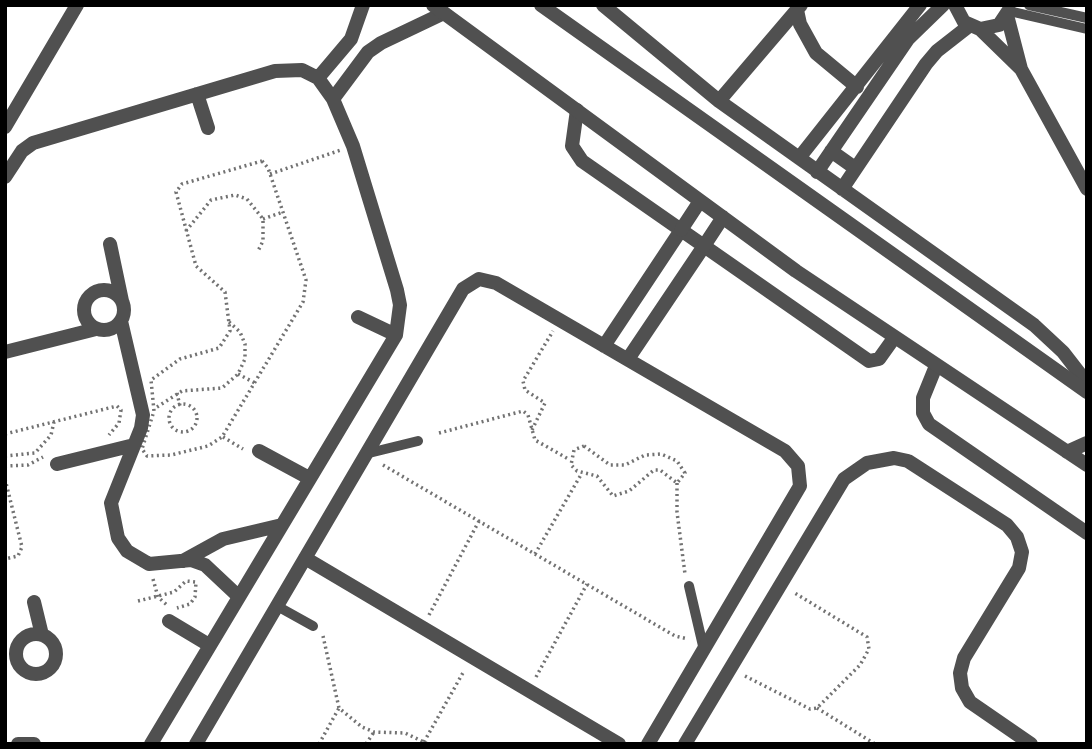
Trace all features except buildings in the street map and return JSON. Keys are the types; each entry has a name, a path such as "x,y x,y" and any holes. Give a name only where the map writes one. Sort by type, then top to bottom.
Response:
{"street":[{"path":"5,127 78,5"},
{"path":"318,78 351,39 363,5"},
{"path":"541,5 1087,392"},
{"path":"603,5 719,101 1034,325 1063,352 1087,383"},
{"path":"799,158 920,5"},
{"path":"817,172 908,39 943,5"},
{"path":"956,5 959,16 1021,69"},
{"path":"719,101 799,8 816,53 857,87"},
{"path":"333,99 368,52 439,9 700,201 894,338 1087,465"},
{"path":"842,189 937,51 975,28 993,28 1009,10"},
{"path":"1009,10 1021,69 1087,190"},
{"path":"5,177 22,151 33,143 284,69 302,70 318,78 333,99 353,146 397,290 400,305 396,335 150,744"},
{"path":"197,94 208,128"},
{"path":"577,110 572,146 582,160 869,361 878,359 894,338"},
{"path":"831,151 855,168"},
{"path":"604,346 700,201"},
{"path":"628,359 723,217"},
{"path":"110,244 122,301 121,321 142,408 141,428 111,503 118,538 127,551 140,561 165,564 183,561 223,539 282,525"},
{"path":"196,744 365,454 471,282 487,279 785,451 798,466 800,486 702,643 648,744"},
{"path":"96,329 86,319 84,305 87,299 98,291 105,290 122,301"},
{"path":"358,317 396,335"},
{"path":"5,352 96,329 110,329 121,321"},
{"path":"936,366 923,398 923,413 929,425 1087,533"},
{"path":"1067,452 1087,443"},
{"path":"57,464 134,445"},
{"path":"259,451 309,478"},
{"path":"685,744 844,480 861,467 880,459 908,461 1007,525 1017,537 1022,552 1019,568 964,658 960,673 962,688 970,702 1031,744"},
{"path":"305,558 619,744"},
{"path":"183,561 205,565 239,596"},
{"path":"34,602 42,635 55,650 49,668 37,674 24,670 11,654 28,636 42,635"},
{"path":"169,621 209,645"},
{"path":"18,744 34,744"}],"lane":[{"path":"1029,5 1087,18"},
{"path":"1009,10 1087,29"},
{"path":"365,454 418,440"},
{"path":"687,580 702,643"},
{"path":"277,606 316,629"}],"path":[{"path":"270,174 353,146"},
{"path":"154,411 150,385 154,376 180,359 219,348 228,337 225,292 196,266 176,194 182,184 262,161 270,174 306,280 306,293 222,436 208,446 171,455 147,456 142,449 154,411 164,400 177,393 222,388 239,374 245,359 245,344 240,332 228,321"},
{"path":"186,230 211,200 222,195 247,199 263,219 263,241 258,251"},
{"path":"263,219 283,212"},
{"path":"531,432 545,403 525,390 523,381 559,320"},
{"path":"239,374 255,383"},
{"path":"177,393 180,405"},
{"path":"191,404 197,426 177,433 170,411 180,405 191,404"},
{"path":"5,434 113,406 119,408"},
{"path":"439,433 523,411 528,415 535,440 570,460"},
{"path":"5,456 34,453 51,435 54,421"},
{"path":"677,483 660,470 654,470 629,491 612,496 597,476 573,469 570,460 574,450 584,446 610,465 625,465 645,455 661,454 682,466 685,473 677,483 677,512 687,580"},
{"path":"365,454 675,636 702,643"},
{"path":"535,554 582,473"},
{"path":"5,479 22,550 18,556 5,559"},
{"path":"423,628 478,521"},
{"path":"138,601 174,592 186,581 196,583 195,597 181,608 172,608 158,597"},
{"path":"529,690 587,584"},
{"path":"780,585 862,632 869,642 860,665 817,708"},
{"path":"316,629 326,644 340,708 362,727 374,732 405,733 426,743 472,657"},
{"path":"730,668 804,707 817,708 876,744"},
{"path":"320,744 340,708"},
{"path":"366,744 374,732"}]}
